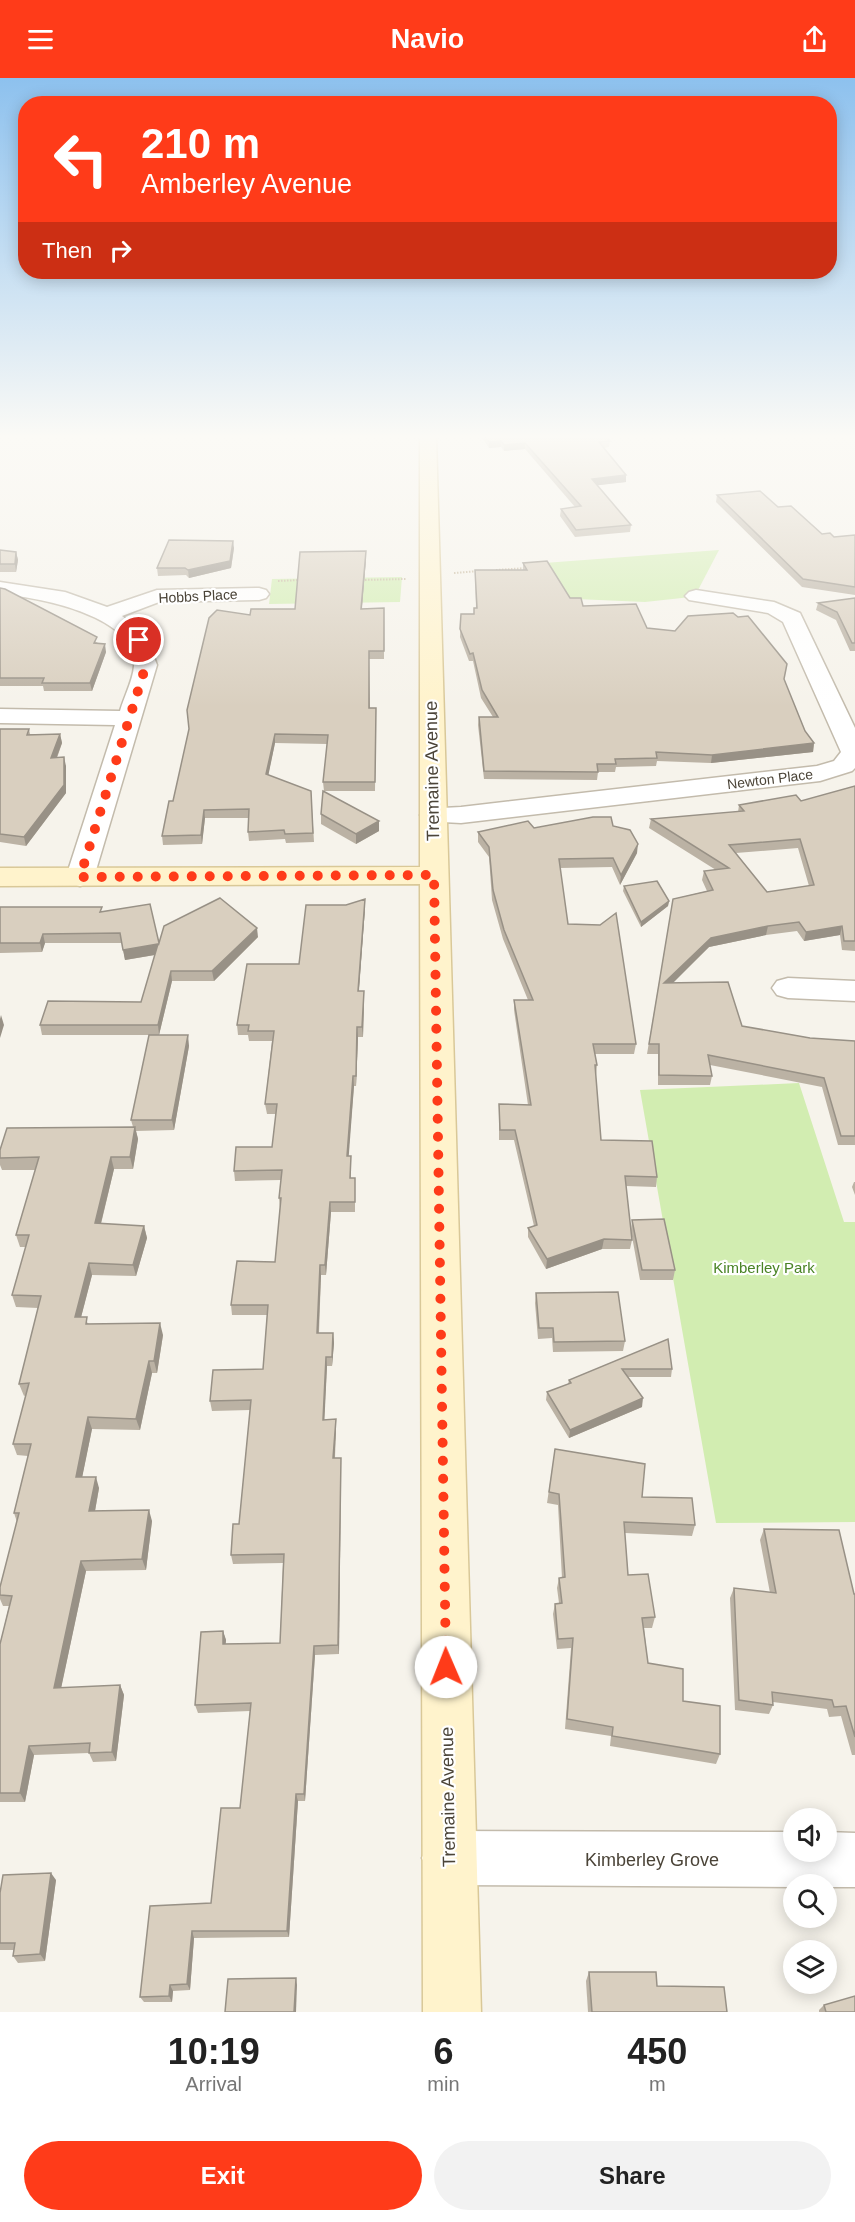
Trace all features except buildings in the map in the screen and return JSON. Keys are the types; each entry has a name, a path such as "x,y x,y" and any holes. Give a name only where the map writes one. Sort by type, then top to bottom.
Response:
{"main road":[{"name":"Tremaine Avenue","path":"421,526 417,576 433,815 452,2012"},
{"path":"0,877 434,875"}],"street":[{"name":"Hobbs Place","path":"104,615 157,596 266,587"},
{"path":"0,588 52,594 73,600 104,615 139,640 144,651 146,665 80,877"},
{"name":"Newton Place","path":"433,815 460,815 820,773 843,766 854,753 792,618 774,608 696,596"},
{"path":"0,716 130,718"},
{"path":"788,988 855,991"},
{"name":"Kimberley Grove","path":"449,1858 855,1860"}],"path":[{"path":"361,580 534,568"},
{"path":"266,587 306,580"}],"green space":[{"path":"719,550 697,592 691,597 645,602 553,598 544,563"},
{"path":"402,577 400,602 269,604 272,579"},
{"name":"Kimberley Park","path":"799,1083 844,1222 855,1222 855,1522 716,1523 640,1090"}],"route":[{"path":"139,640 144,651 146,665 80,877 434,875 446,1667"}]}
